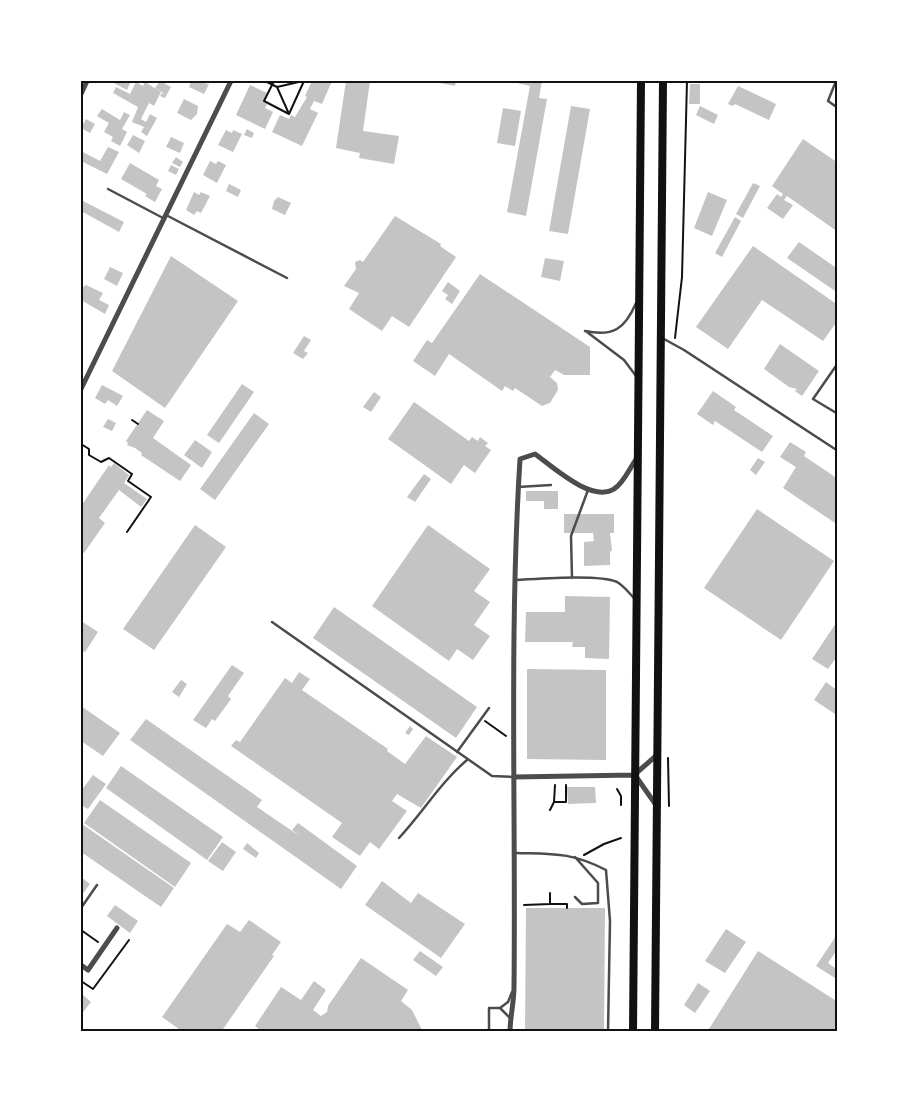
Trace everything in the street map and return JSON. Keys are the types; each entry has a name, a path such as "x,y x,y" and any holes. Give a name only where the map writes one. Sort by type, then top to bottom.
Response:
{"main road":[{"path":"633,1032 641,81"},
{"path":"655,1032 663,81"}],"street":[{"path":"81,94 88,81"},
{"path":"81,389 231,81"},
{"path":"510,1032 514,1010 513,852 516,580 520,460 535,454 588,490 605,494 615,489 638,456"},
{"path":"514,777 634,775 657,755"},
{"path":"634,775 656,806"},
{"path":"81,965 88,970 116,928"}],"lane":[{"path":"836,81 828,101 838,108"},
{"path":"108,189 287,278"},
{"path":"638,380 624,360 585,331 603,334 619,328 630,317 639,296"},
{"path":"660,338 684,350 838,451"},
{"path":"838,363 813,399 838,414"},
{"path":"518,487 551,485"},
{"path":"572,578 571,536 588,490"},
{"path":"516,580 572,578 617,582 637,602"},
{"path":"272,622 467,760 492,776 514,777"},
{"path":"457,752 489,708"},
{"path":"400,838 423,812 447,778 467,760"},
{"path":"513,852 574,856 606,870 610,921 608,1032"},
{"path":"574,856 598,883 598,903 582,904 574,897"},
{"path":"81,908 97,885"},
{"path":"489,1032 489,1008 500,1008 508,1002 514,986"},
{"path":"500,1008 511,1019"}],"path":[{"path":"265,81 277,87 303,81"},
{"path":"274,81 264,101 289,114"},
{"path":"289,114 303,81"},
{"path":"675,338 682,277 687,81"},
{"path":"277,87 289,114"},
{"path":"132,420 138,424"},
{"path":"81,444 89,448 89,455 101,462 109,458 132,474 128,481 151,497 128,532"},
{"path":"481,719 506,736"},
{"path":"668,758 669,806"},
{"path":"550,810 554,802 555,785"},
{"path":"554,802 566,802 566,785"},
{"path":"617,789 621,796 622,806"},
{"path":"579,858 604,844 621,838"},
{"path":"550,893 550,904"},
{"path":"524,905 567,904 567,908"},
{"path":"81,930 104,946"},
{"path":"81,981 93,989 129,940"}],"building":[{"path":"110,81 131,81 127,90"},
{"path":"160,81 171,87 165,98 160,96 162,93 165,94 155,88"},
{"path":"191,81 209,84 204,94 189,87"},
{"path":"307,81 332,81 322,104 314,101 310,109 318,113 302,146 272,132 280,115 289,119 291,115 295,117 307,97 305,96 311,83"},
{"path":"346,81 370,81 363,131 399,136 394,164 359,158 360,153 336,148"},
{"path":"440,81 456,81 455,86 440,83"},
{"path":"509,81 542,81 539,98 547,99 526,216 507,212 530,86"},
{"path":"136,82 143,86 145,82 161,92 154,106 149,103 141,119 146,122 150,114 157,118 147,136 141,132 144,127 132,122 138,107 113,93 116,87 130,94"},
{"path":"690,84 700,84 700,104 689,104"},
{"path":"250,85 267,93 263,102 267,104 265,108 273,112 265,129 236,115"},
{"path":"738,86 776,104 769,120 735,104 733,106 728,104"},
{"path":"184,99 198,106 197,114 191,120 177,113"},
{"path":"571,106 590,109 568,234 549,231"},
{"path":"700,106 718,115 714,124 696,115"},
{"path":"503,108 521,111 515,146 497,143"},
{"path":"102,109 120,120 124,112 130,115 122,129 127,132 120,146 111,141 113,137 104,132 109,123 97,116"},
{"path":"86,119 95,124 90,133 81,128"},
{"path":"247,129 254,133 252,138 244,135"},
{"path":"226,130 232,133 233,130 242,134 233,152 218,145"},
{"path":"133,135 145,141 139,153 127,145"},
{"path":"171,137 184,143 180,153 166,147"},
{"path":"803,139 838,163 838,232 787,196 784,200 793,205 783,219 767,208 777,194 781,197 783,194 772,186"},
{"path":"108,147 119,152 107,174 81,161 83,152 100,161"},
{"path":"176,157 183,162 180,167 172,163"},
{"path":"210,161 216,164 218,161 226,165 217,183 203,175"},
{"path":"130,163 159,180 156,186 162,189 155,202 145,196 147,194 121,179"},
{"path":"171,165 179,169 176,175 168,171"},
{"path":"753,183 760,186 743,218 736,214"},
{"path":"229,184 241,190 238,197 226,191"},
{"path":"194,192 199,195 201,192 210,196 201,213 197,211 194,215 186,210"},
{"path":"708,192 727,200 712,236 694,228"},
{"path":"278,197 291,203 285,215 272,209 274,201"},
{"path":"81,200 124,222 119,232 81,211"},
{"path":"395,216 441,244 440,246 456,257 409,327 392,316 382,331 349,309 359,293 344,286 356,269 355,262 360,260 363,262"},
{"path":"735,217 741,221 722,257 715,253"},
{"path":"799,242 838,269 838,293 787,258"},
{"path":"753,246 838,305 838,320 823,341 762,300 728,349 696,327"},
{"path":"171,256 238,301 165,408 112,371"},
{"path":"545,258 564,261 560,281 541,277"},
{"path":"110,267 123,273 117,286 104,279"},
{"path":"480,274 590,347 590,375 564,375 555,370 550,377 557,383 558,390 550,403 542,406 515,388 513,391 505,386 502,391 449,354 435,376 413,361 427,340 432,343"},
{"path":"448,282 460,291 452,304 445,299 448,295 442,291"},
{"path":"86,285 103,293 99,300 109,305 105,314 81,300 81,289"},
{"path":"304,336 311,340 304,351 308,353 303,359 293,353"},
{"path":"780,344 819,371 802,396 795,391 797,389 789,387 764,369"},
{"path":"242,384 254,392 219,443 207,435"},
{"path":"102,385 123,396 117,406 108,400 105,404 95,398"},
{"path":"713,391 736,407 734,410 773,436 762,452 715,421 713,425 697,414"},
{"path":"374,392 381,397 371,412 363,407"},
{"path":"414,402 469,441 472,437 478,441 480,437 488,443 485,446 491,450 475,473 464,465 451,484 388,439"},
{"path":"147,410 164,421 153,438 191,465 180,481 141,455 142,453 135,448 127,445 126,441"},
{"path":"254,413 269,424 215,500 200,489"},
{"path":"108,419 116,423 112,431 103,427"},
{"path":"195,440 212,452 202,468 184,455"},
{"path":"790,442 806,452 804,456 838,479 838,525 783,488 796,467 780,457"},
{"path":"758,458 765,462 756,475 750,470"},
{"path":"114,463 129,475 124,483 147,499 141,507 119,490 99,518 105,523 84,553 81,551 81,506 109,465 111,467"},
{"path":"424,474 431,479 415,502 407,497"},
{"path":"526,491 558,491 558,509 544,509 544,501 526,501"},
{"path":"757,509 834,561 781,640 704,588"},
{"path":"564,514 614,514 614,533 610,533 612,550 610,552 610,565 584,566 584,542 594,541 593,533 564,533"},
{"path":"195,525 226,547 154,650 123,629"},
{"path":"428,525 490,569 474,591 490,602 474,625 490,636 473,660 457,649 449,661 372,606"},
{"path":"565,596 610,597 609,659 585,658 585,647 572,647 573,642 525,642 526,612 565,612"},
{"path":"334,607 477,707 456,738 313,638"},
{"path":"838,620 838,655 828,669 812,659"},
{"path":"81,621 98,632 85,652 81,650"},
{"path":"232,665 244,673 228,696 231,699 215,721 212,719 206,728 193,720"},
{"path":"527,669 606,670 606,760 527,759"},
{"path":"299,672 310,679 302,690 388,749 387,751 405,764 426,736 457,757 421,808 397,794 392,801 407,811 379,849 370,842 360,856 332,837 342,823 231,746 236,740 240,742 285,678 292,683"},
{"path":"181,680 187,684 179,697 172,692"},
{"path":"826,682 838,691 838,716 814,700"},
{"path":"81,706 120,733 103,756 81,741"},
{"path":"146,719 262,800 257,807 301,837 292,830 298,823 357,866 341,889 130,740"},
{"path":"410,726 413,729 409,735 405,733"},
{"path":"121,766 223,837 207,860 106,788"},
{"path":"93,775 106,784 88,809 81,805 81,791"},
{"path":"567,787 595,787 596,803 568,804"},
{"path":"100,800 191,863 175,887 84,823"},
{"path":"82,824 174,888 161,907 81,852"},
{"path":"222,842 236,852 223,871 208,861"},
{"path":"247,843 259,853 256,858 243,849"},
{"path":"81,877 90,884 81,896"},
{"path":"382,881 411,903 418,893 465,924 441,958 365,905"},
{"path":"115,905 138,921 130,933 107,916"},
{"path":"526,908 605,908 604,1032 525,1032"},
{"path":"249,920 281,942 272,955 274,956 221,1032 183,1032 162,1017 227,924 240,932"},
{"path":"726,929 746,942 725,973 705,961"},
{"path":"838,933 838,948 828,963 838,970 838,980 816,966"},
{"path":"420,951 443,967 436,976 413,960"},
{"path":"758,951 838,1002 838,1032 707,1032"},
{"path":"361,958 408,990 401,1001 412,1010 423,1032 263,1032 255,1026 281,987 301,1000 314,981 326,990 313,1010 321,1016 327,1012 328,1006"},
{"path":"698,983 710,991 695,1013 684,1005"},
{"path":"81,995 91,1002 81,1015"}]}
